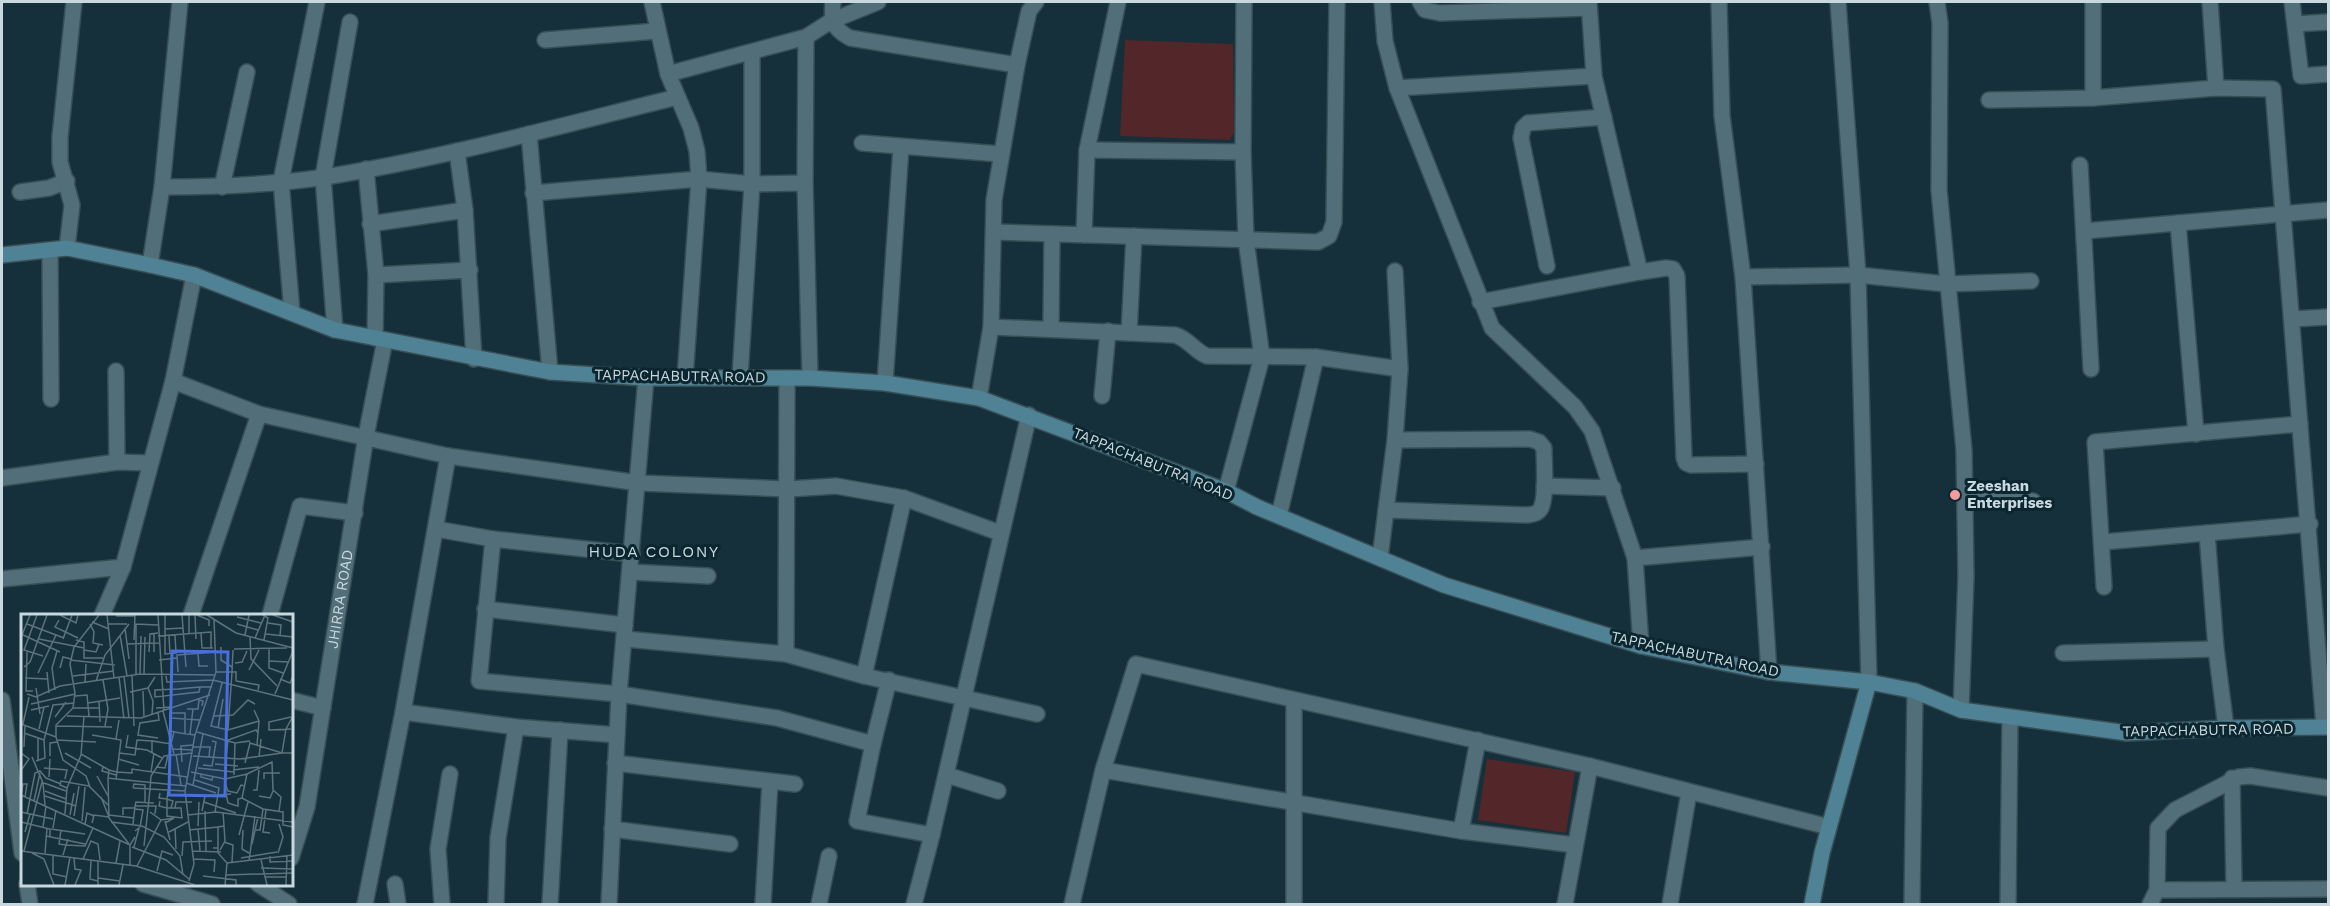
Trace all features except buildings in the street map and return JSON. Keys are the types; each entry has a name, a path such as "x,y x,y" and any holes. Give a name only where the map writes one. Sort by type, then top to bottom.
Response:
{"main road":[{"name":"TAPPACHABUTRA ROAD","path":"2,255 68,249 150,265 194,275 335,330 474,359 550,372 646,378 740,376 810,378 885,383 979,398 1226,490 1279,516 1444,585 1641,646 1769,672 1869,681 1915,691 1961,710 2127,733 2226,728 2326,727"},
{"path":"1812,904 1829,827 1869,681"}],"street":[{"path":"68,249 72,205 60,162 60,137 74,2"},
{"path":"150,265 162,187 180,2"},
{"path":"292,313 282,181 317,2"},
{"path":"652,2 668,74 693,136 699,179 685,378"},
{"path":"833,2 831,21 836,30 850,38 1017,65"},
{"path":"668,74 806,37 831,21 878,2"},
{"path":"979,398 991,327 994,200 1000,154 1029,10 1036,2"},
{"path":"1084,235 1087,150 1118,2"},
{"path":"1226,490 1262,357 1246,240 1243,152 1244,2"},
{"path":"994,232 1318,242 1329,236 1334,222 1337,2"},
{"path":"1382,2 1385,41 1397,88 1492,328 1575,407 1592,431 1635,558 1641,646"},
{"path":"1420,2 1425,10 1440,13 1588,5 1594,76 1640,272"},
{"path":"1719,2 1722,116 1743,277 1769,672"},
{"path":"1838,2 1858,275 1869,681"},
{"path":"1937,2 1940,23 1939,190 1964,450 1966,576 1961,710"},
{"path":"2093,2 2093,98"},
{"path":"2210,2 2216,88"},
{"path":"2292,2 2301,76 2328,74"},
{"path":"335,330 323,177 350,22"},
{"path":"2295,24 2328,22"},
{"path":"545,40 657,31"},
{"path":"806,37 805,183 810,378"},
{"path":"740,376 752,184 752,52"},
{"path":"222,187 247,72"},
{"path":"1397,88 1594,76"},
{"path":"1989,100 2093,98 2216,88 2273,89 2281,214 2293,319 2326,727"},
{"path":"162,187 222,187 323,177 457,151 677,97"},
{"path":"1546,266 1521,138 1523,128 1528,123 1604,117"},
{"path":"529,134 550,372"},
{"path":"862,142 1000,154"},
{"path":"885,383 901,147"},
{"path":"1087,150 1243,152"},
{"path":"457,151 470,270 474,359"},
{"path":"2080,165 2091,369"},
{"name":"JHIRRA ROAD","path":"292,855 307,807 355,513 380,339 366,169"},
{"path":"533,193 699,179 752,184 805,183"},
{"path":"20,192 49,188 67,181"},
{"path":"370,224 465,210"},
{"path":"2085,231 2328,210"},
{"path":"2178,223 2196,434"},
{"path":"1051,327 1052,234"},
{"path":"1130,333 1134,236"},
{"path":"50,251 51,399"},
{"path":"1480,302 1640,272 1673,269 1677,276 1686,463 1756,464"},
{"path":"376,275 470,270"},
{"path":"1380,558 1395,440 1400,369 1395,271"},
{"path":"102,614 123,567 173,381 194,275"},
{"path":"1743,277 1858,275 1947,284 2031,281"},
{"path":"2293,319 2328,317"},
{"path":"991,327 1051,327 1175,335 1184,338 1197,352 1207,356 1316,357 1400,369"},
{"path":"1102,396 1107,331"},
{"path":"1279,516 1316,357"},
{"path":"116,371 117,462"},
{"path":"609,904 619,694 639,483 646,378"},
{"path":"786,654 789,489 788,378"},
{"path":"173,381 259,414 448,456 639,483 789,489 836,486 904,498 1000,533"},
{"path":"191,614 259,414"},
{"path":"914,904 933,835 1000,533 1029,415"},
{"path":"2104,587 2103,542 2094,442 2300,424"},
{"path":"1386,510 1528,515 1537,513 1541,508 1544,486 1544,448 1539,442 1530,439 1395,440"},
{"path":"365,904 403,712 448,456"},
{"path":"2,478 117,462 150,463"},
{"path":"1544,486 1612,488"},
{"path":"864,676 904,498"},
{"path":"1965,500 2033,501"},
{"path":"270,614 300,506 355,513"},
{"path":"2103,542 2310,524"},
{"path":"436,529 493,539 632,554"},
{"path":"2207,532 2216,649 2226,728"},
{"path":"493,539 479,681 619,694 777,718 873,744"},
{"path":"1635,558 1762,547"},
{"path":"2,579 123,567"},
{"path":"630,572 708,576"},
{"path":"485,609 625,632 786,654 864,676 1037,714"},
{"path":"2063,653 2216,649"},
{"path":"1072,904 1103,770 1136,664 1590,766 1829,827"},
{"path":"889,680 857,821 933,835"},
{"path":"1912,904 1915,831 1915,691"},
{"path":"2,700 4,735 21,846"},
{"path":"292,700 323,708"},
{"path":"1294,701 1294,904"},
{"path":"403,712 516,727 617,735"},
{"path":"2008,904 2010,718"},
{"path":"496,904 498,838 516,727"},
{"path":"550,904 560,730"},
{"path":"4,735 21,743"},
{"path":"1461,831 1478,740"},
{"path":"615,763 795,784"},
{"path":"1564,904 1590,766"},
{"path":"1103,770 1461,831 1575,845"},
{"path":"442,904 438,849 450,774"},
{"path":"946,775 998,791"},
{"path":"2150,904 2157,890 2156,840 2158,828 2163,820 2175,810 2232,778 2250,776 2328,788"},
{"path":"2232,778 2234,888"},
{"path":"763,904 770,782"},
{"path":"1670,904 1689,792"},
{"path":"292,804 307,807"},
{"path":"612,830 730,844"},
{"path":"819,904 829,856"},
{"path":"395,884 398,904"},
{"path":"27,885 30,904"},
{"path":"146,885 212,904"},
{"path":"260,885 288,898"},
{"path":"2157,890 2328,889"}],"shaded area":[{"path":"1125,40 1233,44 1234,132 1230,140 1120,136"},
{"path":"1487,759 1575,772 1566,833 1478,820"}],"place":[{"name":"Zeeshan Enterprises","path":"1955,495"}],"district":[{"name":"HUDA COLONY","path":"654,551"}]}
